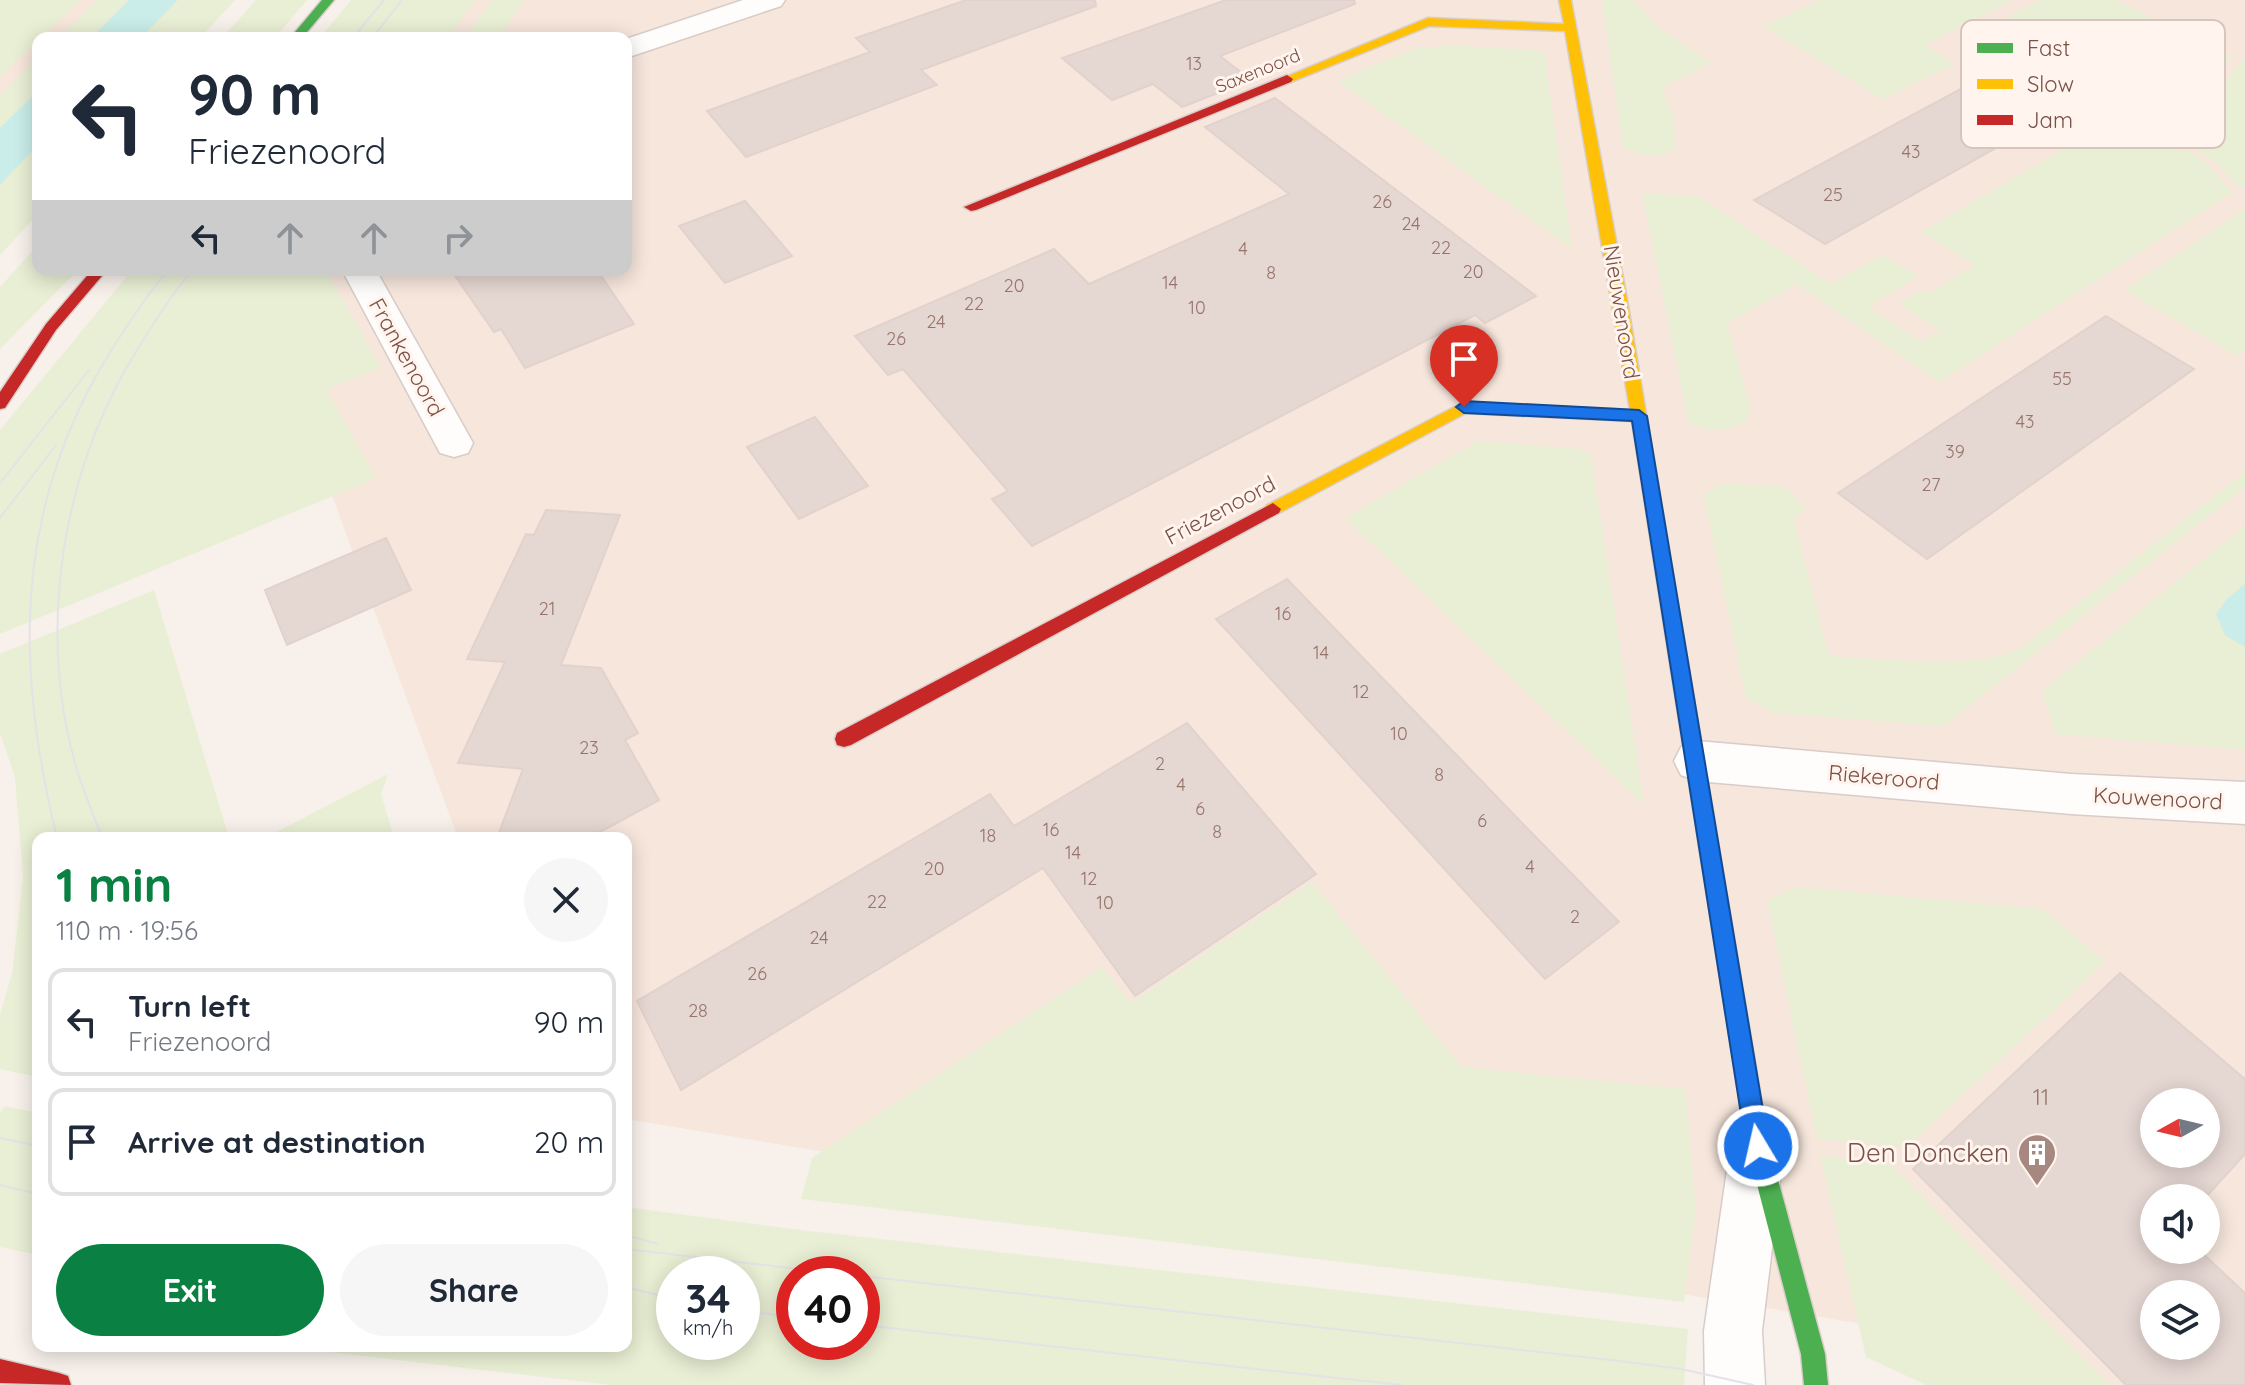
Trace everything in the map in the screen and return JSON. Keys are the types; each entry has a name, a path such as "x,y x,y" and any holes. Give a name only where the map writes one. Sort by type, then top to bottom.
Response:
{"street":[{"path":"301,32 328,0"},
{"path":"632,47 771,0"},
{"name":"Nieuwenoord","path":"1565,0 1599,175 1758,1146 1813,1354 1816,1385"},
{"name":"Saxenoord","path":"971,207 1428,22 1569,28"},
{"path":"0,404 51,327 95,276"},
{"name":"Frankenoord","path":"362,276 454,443"},
{"path":"0,371 51,327"},
{"name":"Friezenoord","path":"844,739 1464,407 1639,416"},
{"name":"Riekeroord","path":"1697,761 2071,794"},
{"name":"Kouwenoord","path":"2071,794 2245,803"},
{"name":"Nieuwenoord","path":"1735,1385 1733,1331 1758,1146"},
{"path":"0,1371 59,1385"}],"shaded area":[{"path":"0,0 135,0 104,32 32,32 32,106 0,139"},
{"path":"429,0 2245,0 2245,1385 1945,1385 1893,1329 632,1120 632,832 456,832 251,276 632,276 632,32 364,32"}],"green space":[{"path":"0,0 81,0 47,32 32,32 32,47 0,77"},
{"path":"98,0 129,0 97,32 65,32"},
{"path":"178,0 235,0 206,32 147,32"},
{"path":"256,0 307,0 280,32 227,32"},
{"path":"351,0 475,0 452,32 325,32"},
{"path":"492,0 524,0 502,32 469,32"},
{"path":"1602,0 1633,0 1658,27 1711,63 1662,88 1674,117 1675,147 1662,154 1643,155 1623,147"},
{"path":"1821,0 2012,0 1973,20 1961,20 1961,26 1925,45 1954,64 1882,99 1763,26"},
{"path":"2040,0 2115,0 2157,20 2002,20"},
{"path":"1450,45 1544,51 1572,249 1338,81 1413,49"},
{"path":"2225,53 2232,56 2225,65"},
{"path":"2242,60 2245,62 2245,185 2239,189 2217,163 2192,148 2225,148 2225,82"},
{"path":"32,64 32,97 0,128 0,95"},
{"path":"2066,148 2183,148 2206,163 2233,192 1939,382 1797,284 1727,323 1751,410 1747,418 1741,424 1724,429 1689,424 1642,193 1698,196 1831,284 1883,255 1918,276 1868,307 1922,342 1941,330 1902,306 1901,302 1919,291 1929,293 1975,265 1921,232"},
{"path":"32,151 32,220 0,255 0,185"},
{"path":"2245,209 2245,349 2237,356 2124,290"},
{"path":"32,252 32,276 72,276 0,349 0,287"},
{"path":"127,276 329,276 381,367 326,389 376,478 0,634 0,430"},
{"path":"1478,441 1582,449 1591,456 1644,805 1345,518"},
{"path":"2245,472 2245,487 1944,726 1774,713 1746,698 1704,496 1719,483 1785,487 1805,508 1794,520 1829,656 1930,662 1984,659 2024,646"},
{"path":"2245,526 2245,584 2226,600 2216,614 2226,634 2245,647 2245,750 2055,734 2042,691"},
{"path":"154,590 227,832 32,832 32,1076 0,1069 0,1015 12,973 23,878 15,777 0,733 0,654"},
{"path":"388,774 381,794 392,832 277,832"},
{"path":"1312,882 1461,1067 1685,1089 1696,1209 1684,1302 801,1199 812,1158 1102,967 1131,1003"},
{"path":"1797,887 2043,909 2105,962 1907,1147 1817,1139 1767,900"},
{"path":"5,1106 32,1112 32,1254 0,1247 0,1113"},
{"path":"1820,1155 1890,1164 2110,1385 1926,1385 1866,1357"},
{"path":"632,1208 800,1230 1688,1329 1684,1385 611,1385 330,1352 632,1352"}],"water":[{"path":"129,0 178,0 147,32 97,32"},
{"path":"32,97 32,151 0,185 0,128"},
{"path":"2245,584 2245,647 2225,635 2216,614 2226,600"}],"building":[{"path":"966,0 1095,0 1096,6 921,70 937,85 746,157 707,111 870,52 856,38"},
{"path":"1226,0 1354,0 1355,4 1220,56 1251,80 1182,107 1153,84 1112,100 1062,58"},
{"path":"1961,89 1961,148 1996,148 1825,244 1754,200"},
{"path":"1275,98 1536,296 1485,323 1475,315 1032,546 992,499 1008,491 903,369 888,375 855,336 1054,249 1089,284 1289,194 1205,127"},
{"path":"745,201 792,256 725,283 679,226"},
{"path":"455,276 601,276 634,324 525,368 501,329 494,332"},
{"path":"2106,316 2194,369 1927,559 1838,493"},
{"path":"815,417 868,486 799,519 747,447"},
{"path":"546,510 620,515 561,665 601,668 638,733 625,740 659,800 600,832 499,832 523,769 458,763 505,662 467,659 526,534 534,535"},
{"path":"386,538 411,590 287,645 265,590"},
{"path":"1287,579 1619,922 1545,979 1216,619"},
{"path":"1187,723 1316,874 1135,996 1043,868 681,1090 637,1001 990,794 1014,826"},
{"name":"Den Doncken","path":"2120,973 2245,1079 2245,1154 2218,1184 2140,1184 2140,1264 2214,1264 2245,1293 2245,1385 2126,1385 1913,1169"}],"tram line":[{"path":"358,32 384,0"},
{"path":"377,32 402,0"},
{"path":"148,295 163,276"},
{"path":"172,296 187,276"},
{"path":"148,295 151,291"},
{"path":"56,832 36,731 31,678 33,573 42,520 56,468 84,399 110,352 148,295"},
{"path":"100,832 77,770 66,727 60,682 59,592 64,547 85,460 108,402 172,296"},
{"path":"169,300 172,296"},
{"path":"0,483 89,370"},
{"path":"0,518 56,445"},
{"path":"0,1138 32,1145"},
{"path":"0,1185 32,1193"},
{"path":"632,1237 658,1244"},
{"path":"632,1250 776,1266"},
{"path":"880,1278 1619,1361 1681,1369 1753,1385"},
{"path":"632,1288 656,1294"},
{"path":"760,1313 776,1315"},
{"path":"880,1327 1401,1385"}],"traffic: fast":[{"path":"301,32 328,0"},
{"path":"1680,670 1758,1146 1813,1354 1816,1385"}],"traffic: slow":[{"path":"1565,0 1619,294 1680,670"},
{"path":"1287,79 1428,22 1569,28"},
{"path":"1273,509 1464,407 1639,416"}],"traffic: jam":[{"path":"971,207 1287,79"},
{"path":"0,404 51,327 95,276"},
{"path":"844,739 1273,509"},
{"path":"0,1371 59,1385"}],"place":[{"name":"Den Doncken","path":"2037,1187"}],"route":[{"path":"1464,407 1639,416 1758,1146"}]}
